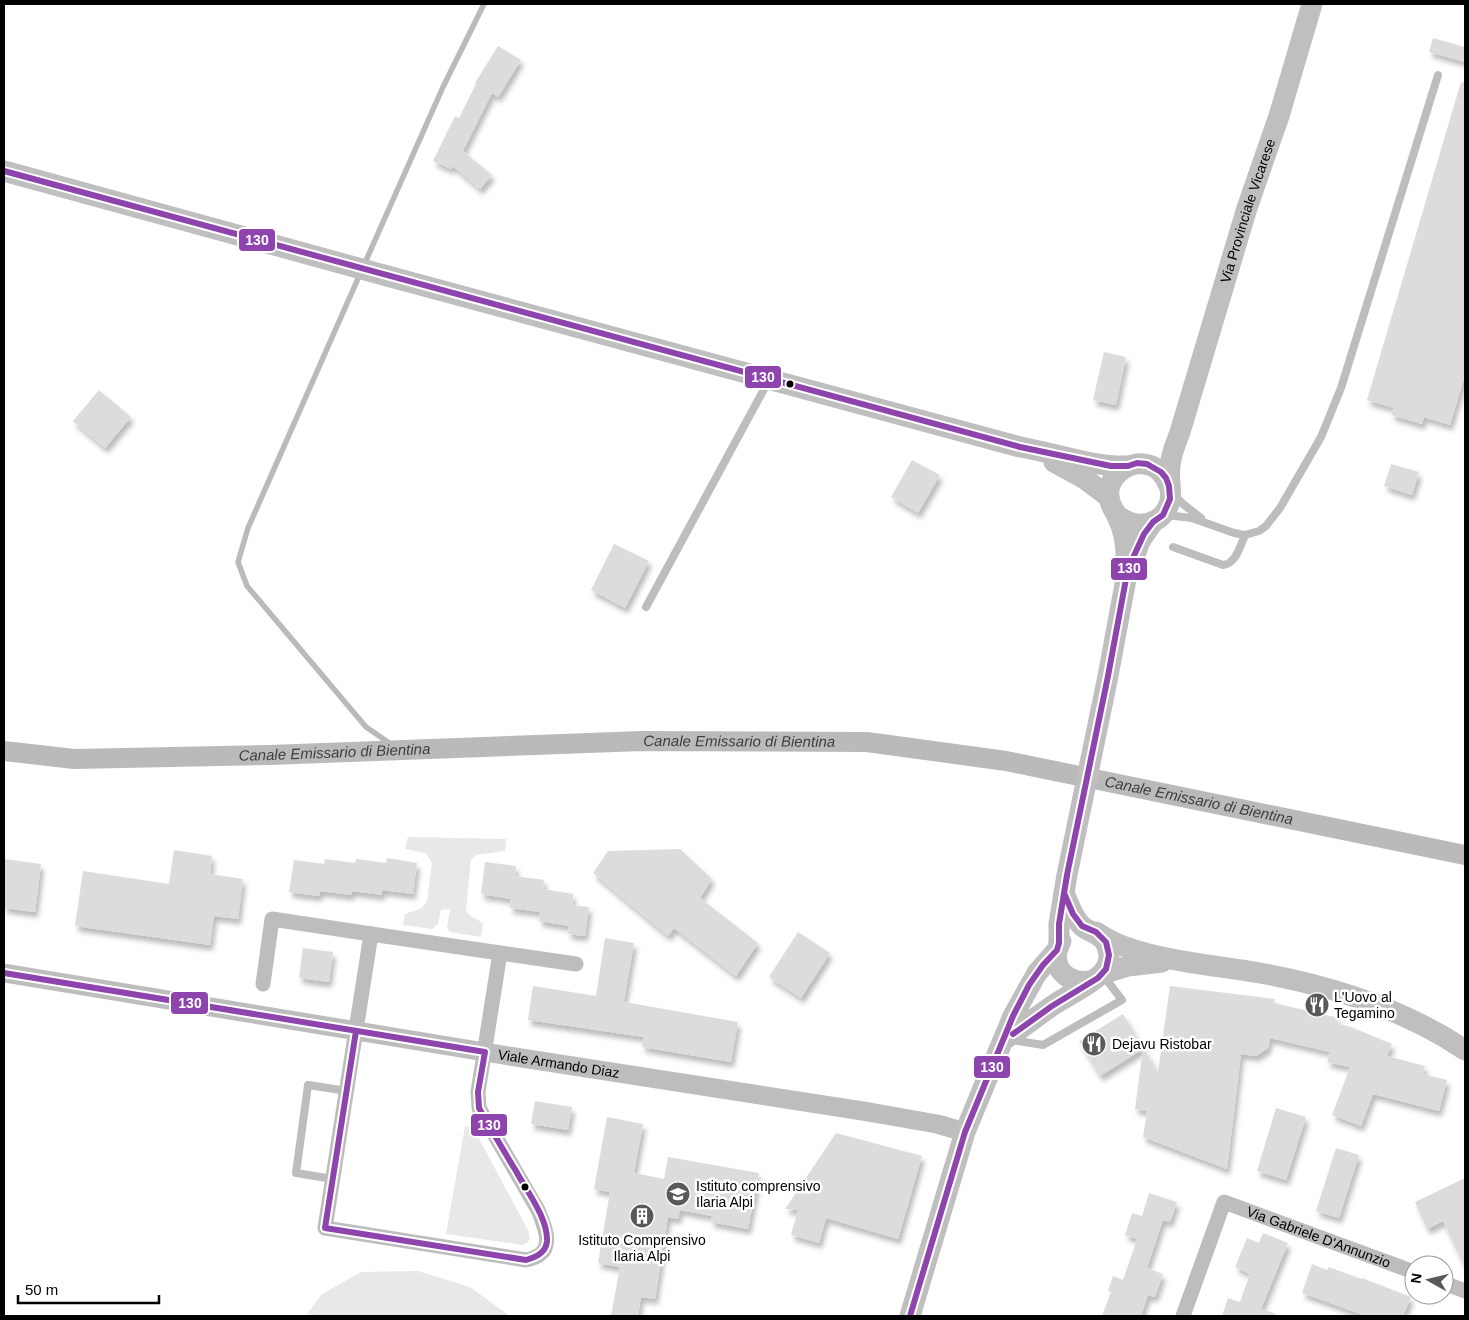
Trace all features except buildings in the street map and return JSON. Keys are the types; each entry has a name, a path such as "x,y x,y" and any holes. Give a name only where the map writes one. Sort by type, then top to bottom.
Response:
{"main road":[{"name":"Via Provinciale Vicarese","path":"1058,947 1059,924 1065,884 1108,676 1126,578 1140,540 1168,508 1171,460 1247,208 1279,116 1312,4"},
{"path":"4,170 1020,447 1099,464 1155,467 1161,472 1170,488"},
{"name":"Via Provinciale Vicarese","path":"1126,578 1123,530 1113,506 1110,488 1113,478 1120,471 1155,455 1167,444 1184,418"},
{"path":"1020,447 1064,466 1098,488 1123,521 1140,525 1157,520"},
{"path":"1065,884 1073,914 1082,926 1123,946 1178,961 1260,973 1339,992 1406,1017 1435,1031 1465,1050"},
{"path":"910,1316 965,1132 1013,1016 1029,985 1043,964 1058,947 1064,936 1071,932 1092,931 1106,942 1109,955 1106,969 1022,1029 1004,1039"},
{"path":"1058,947 1056,959 1058,966 1069,978 1076,982 1085,982 1114,969 1144,963 1178,961"}],"street":[{"path":"263,984 272,919 576,964"},
{"path":"371,934 325,1228 526,1260 539,1256 544,1251 547,1236 545,1227 538,1210 480,1108 478,1092 500,953"},
{"name":"Viale Armando Diaz","path":"4,973 485,1052 863,1111 937,1124 965,1132"},
{"name":"Via Gabriele D'Annunzio","path":"1183,1316 1224,1202 1404,1268"}],"lane":[{"path":"1157,520 1170,515 1186,517 1244,535 1259,531 1272,520 1321,437 1341,388 1438,75"},
{"path":"646,607 770,378"},
{"path":"1170,488 1196,514 1212,524"},
{"path":"1173,547 1222,565 1228,565 1233,560 1244,535"},
{"path":"1004,1039 1043,1045 1122,1000 1097,977"},
{"path":"333,1178 296,1173 308,1085 347,1091"}],"shaded area":[{"path":"408,837 506,839 505,851 476,855 471,860 466,910 469,915 483,923 481,937 450,932 447,927 450,909 441,910 438,924 432,929 403,925 405,914 422,908 427,901 432,863 426,853 405,849"},
{"path":"465,1126 470,1127 477,1135 528,1230 530,1238 523,1245 446,1234"},
{"path":"418,1271 470,1287 510,1316 306,1316 322,1294 361,1272"}],"waterway":[{"path":"364,265 443,87 484,4"},
{"path":"360,274 248,528 238,562 247,586 366,727 401,751"},
{"name":"Canale Emissario di Bientina","path":"4,751 74,759 270,755 642,741 867,742 1006,761 1465,855"}],"transit line":[{"name":"130","path":"4,171 1020,447 1111,466 1128,466 1137,463 1147,464 1161,472 1166,478 1170,499 1163,515 1153,522 1144,534 1131,562 1126,579 1067,875 1057,950 1043,965 1029,985 1013,1016 965,1132 910,1316"},
{"name":"130","path":"1013,1034 1052,1006 1098,978 1106,969 1109,955 1106,942 1096,932 1082,926 1073,914 1064,893 1068,870"},
{"name":"130","path":"4,973 485,1052 478,1092 479,1108 530,1195 544,1223 547,1241 545,1249 540,1254 526,1260 325,1228 356,1031"}],"place":[{"name":"L'Uovo al Tegamino","path":"1317,1005"},
{"name":"Dejavu Ristobar","path":"1094,1044"},
{"name":"Istituto comprensivo Ilaria Alpi","path":"678,1194"},
{"name":"Istituto Comprensivo Ilaria Alpi","path":"642,1216"}]}
